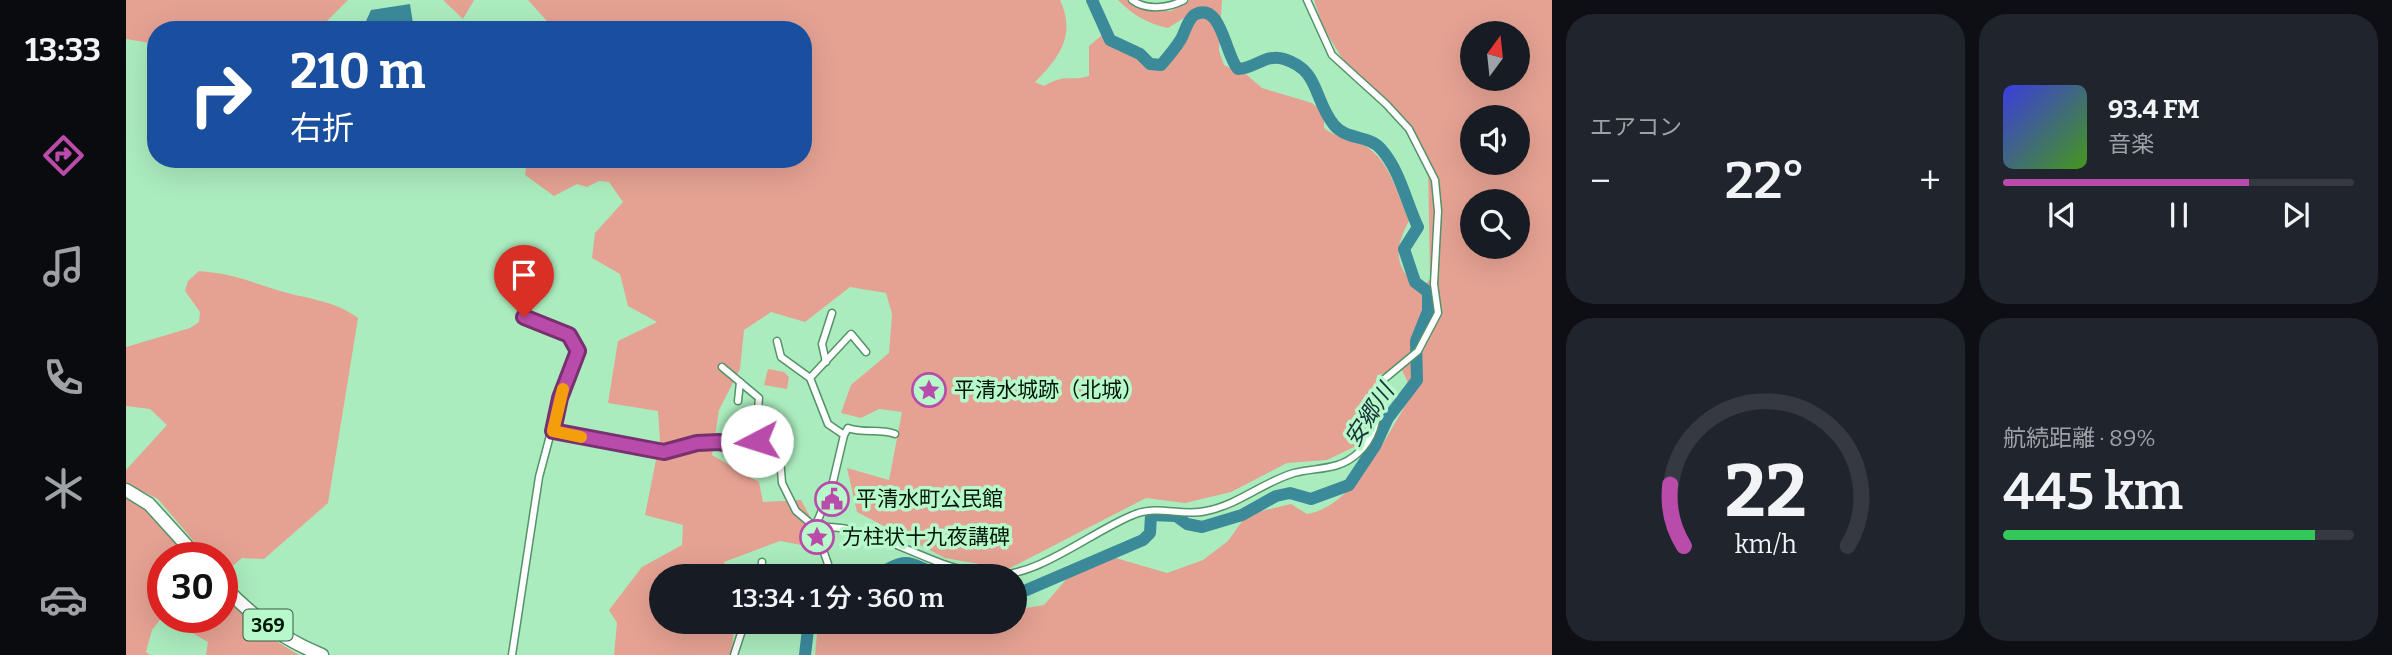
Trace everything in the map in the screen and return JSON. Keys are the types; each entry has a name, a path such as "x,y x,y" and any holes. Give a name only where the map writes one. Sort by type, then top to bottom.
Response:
{"highway":[{"path":"126,490 149,504 183,542"},
{"name":"369","path":"238,599 263,622 302,647 322,655"}],"street":[{"path":"1132,0 1154,7 1173,5 1184,0"},
{"path":"815,527 832,526 870,536 934,563 971,572 1012,575 1144,511 1163,508 1191,513 1205,512 1294,473 1327,469 1342,464 1357,454 1377,426 1383,380 1416,353 1438,313 1434,284 1438,211 1435,180 1409,129 1387,104 1332,55 1307,0"},
{"path":"826,362 822,344 832,313"},
{"path":"512,655 539,477 560,398 578,351 569,335 524,317"},
{"path":"810,378 851,334 866,352"},
{"path":"777,341 781,357 810,378 828,424 844,435"},
{"path":"722,367 759,398 755,425 757,435"},
{"path":"738,401 740,382"},
{"path":"745,419 746,433 779,444 786,493 796,511 815,527 828,564"},
{"path":"815,527 831,486 848,428 867,433 885,430 895,434"},
{"path":"553,431 664,452 697,443 719,442 739,447 747,442 765,440"},
{"path":"766,457 780,457"},
{"path":"734,655 741,634"}],"shaded area":[{"path":"126,0 348,0 327,21 147,21 147,42 126,39"},
{"path":"443,0 474,0 463,19"},
{"path":"528,0 1060,0 1065,13 1066,35 1052,64 1035,82 1044,86 1058,80 1089,76 1089,46 1102,35 1130,55 1164,60 1193,21 1184,18 1168,28 1141,18 1118,0 1127,0 1151,11 1171,11 1190,0 1222,0 1219,51 1224,65 1247,75 1262,88 1312,103 1324,113 1324,128 1365,146 1381,160 1409,221 1399,249 1401,265 1419,288 1430,280 1428,163 1403,119 1346,65 1323,27 1314,0 1552,0 1552,655 815,655 817,634 1027,634 1027,608 1044,605 1070,575 1109,556 1167,573 1203,560 1228,541 1243,520 1257,512 1291,504 1307,514 1324,508 1340,497 1369,465 1413,393 1402,370 1377,375 1372,423 1354,447 1327,460 1287,463 1231,492 1185,503 1146,498 1018,564 979,564 945,558 857,512 847,468 889,480 902,412 879,409 861,418 841,413 851,385 889,353 892,314 886,293 850,287 805,322 771,312 744,330 740,369 719,410 712,455 759,482 763,502 801,500 828,550 780,541 724,564 649,564 649,634 733,634 732,655 614,655 617,623 609,610 642,567 682,545 683,525 645,515 660,440 658,411 608,403 618,341 657,322 628,306 620,274 592,258 595,233 623,202 609,182 599,181 587,187 577,184 554,196 525,175 526,168 812,168 812,21 547,21"},
{"path":"199,271 231,276 329,304 358,318 328,503 264,559 242,558 238,561 238,542 194,542 158,499 126,483 126,470 167,425 150,409 126,406 126,347 190,328 199,322 200,312 185,291 188,281"},
{"path":"768,369 784,372 789,377 787,389 764,385"},
{"path":"126,497 144,505 180,542 147,542 147,633 151,633 146,652 151,655 126,655"},
{"path":"238,604 271,638 299,655 206,655 208,642 192,633 238,633"}],"water":[{"path":"410,4 413,21 366,21 371,10"}],"waterway":[{"name":"安郷川","path":"1027,590 1143,540 1150,533 1151,515 1176,516 1187,524 1202,527 1242,515 1276,496 1290,493 1311,499 1349,485 1375,446 1388,418 1417,380 1416,341 1428,311 1428,292 1415,282 1404,249 1418,227 1388,157 1370,141 1345,133 1334,125 1304,70 1278,58 1238,69 1217,22 1211,15 1203,12 1192,17 1179,43 1161,65 1150,64 1140,54 1110,40 1092,0"},
{"name":"安郷川","path":"900,564 912,564"},
{"name":"安郷川","path":"805,655 807,634"}],"slow traffic":[{"path":"563,389 553,431 581,437"}],"place":[{"name":"平清水城跡（北城）","path":"929,390"},
{"name":"平清水町公民館","path":"832,499"},
{"name":"方柱状十九夜講碑","path":"817,537"}],"route":[{"path":"524,317 569,335 578,351 560,398 553,431 664,452 697,443 719,442 739,447 747,442 757,441"}]}
